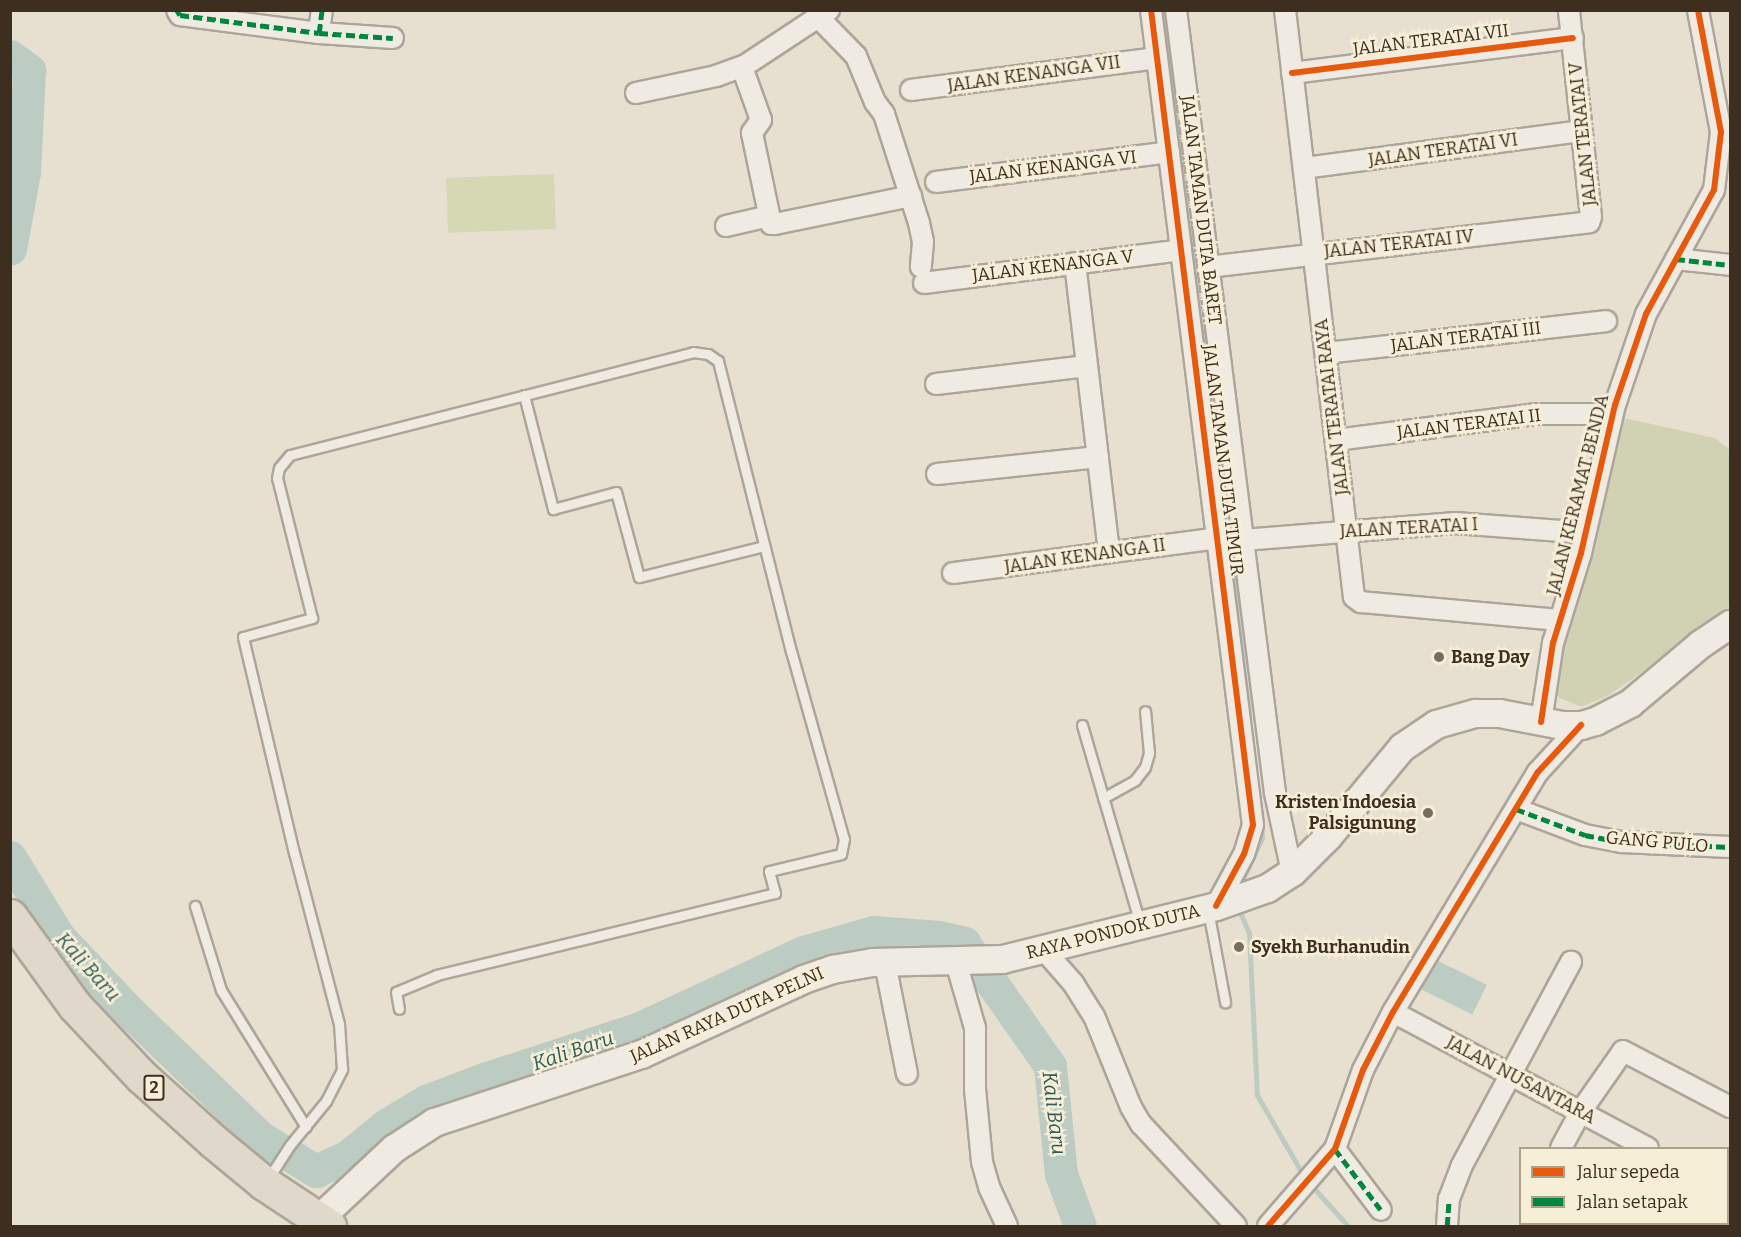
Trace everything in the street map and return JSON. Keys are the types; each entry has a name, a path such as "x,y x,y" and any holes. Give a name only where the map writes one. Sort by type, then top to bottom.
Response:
{"highway":[{"name":"2","path":"10,916 42,964 107,1042 188,1119 268,1178 312,1224"},
{"name":"2","path":"10,957 69,1030 107,1072 206,1164 312,1224"}],"main road":[{"name":"RAYA PONDOK DUTA","path":"960,962 1002,959 1044,951 1216,906 1257,892 1292,872 1328,836 1402,747 1436,724 1475,713 1499,713 1541,722 1581,725 1630,703 1700,644 1731,624"},
{"name":"JALAN RAYA DUTA PELNI","path":"312,1224 394,1148 434,1122 641,1054 803,979 854,964 960,962"}],"street":[{"path":"177,10 180,15 319,33 393,38"},
{"path":"319,33 322,10"},
{"name":"JALAN TAMAN DUTA TIMUR","path":"1151,10 1253,825 1244,854 1216,906"},
{"name":"JALAN TAMAN DUTA BARET","path":"1176,10 1275,793 1292,872"},
{"name":"JALAN TERATAI RAYA","path":"1285,10 1353,597 1361,602 1560,620"},
{"name":"JALAN TERATAI V","path":"1569,10 1591,217 1589,222"},
{"name":"JALAN KERAMAT BENDA","path":"1541,722 1553,643 1581,553 1615,405 1646,314 1714,190 1724,167 1718,107 1698,10"},
{"path":"636,93 716,76 742,67 824,14 860,63 875,102 884,114 911,196 771,224"},
{"name":"JALAN TERATAI VII","path":"1292,73 1573,38"},
{"name":"JALAN KENANGA VII","path":"911,90 1157,58"},
{"path":"742,67 760,120 753,133 771,224"},
{"name":"JALAN TERATAI VI","path":"1304,168 1582,131"},
{"name":"JALAN KENANGA VI","path":"936,182 1169,152"},
{"name":"JALAN KENANGA V","path":"911,196 922,238 923,275 1075,263 1181,250"},
{"path":"726,226 764,217 771,224"},
{"name":"JALAN TERATAI IV","path":"1208,267 1589,222"},
{"path":"1676,259 1731,265"},
{"path":"1075,263 1109,552"},
{"name":"JALAN TERATAI III","path":"1326,353 1606,321"},
{"path":"936,384 1087,366"},
{"name":"JALAN TERATAI II","path":"1336,440 1535,414 1603,414"},
{"path":"937,474 1098,457"},
{"name":"JALAN TERATAI I","path":"1243,540 1455,523 1575,532"},
{"name":"JALAN KENANGA II","path":"953,573 1218,538"},
{"path":"1274,1219 1320,1169 1335,1149 1363,1070 1393,1012 1538,772 1581,725"},
{"name":"GANG PULO","path":"1516,809 1586,835 1622,842 1731,847"},
{"path":"1044,951 1073,983 1094,1016 1131,1107 1141,1124 1236,1227"},
{"path":"960,962 975,1028 975,1089 982,1162 1007,1227"},
{"path":"1448,1227 1449,1199 1461,1167 1571,962"},
{"path":"885,963 907,1074"},
{"name":"JALAN NUSANTARA","path":"1393,1012 1644,1147"},
{"path":"1562,1147 1581,1111 1623,1051 1731,1107"},
{"path":"1335,1149 1381,1210"}],"lane":[{"path":"268,1178 326,1101 342,1069 339,1024 294,853 243,637 312,618 277,478 279,468 290,455 693,352 708,354 718,361 764,546 844,839 842,854 769,871 775,893 437,975 396,992 399,1009"},
{"path":"524,394 553,509 616,492 639,577 764,546"},
{"path":"1103,798 1135,780 1145,767 1149,753 1145,711"},
{"path":"1082,725 1141,925"},
{"path":"195,906 221,990 306,1127"},
{"path":"1216,906 1225,1002"}],"green space":[{"path":"554,174 556,229 448,233 446,178"},
{"path":"1624,418 1715,438 1730,450 1730,606 1698,626 1642,672 1609,695 1581,707 1558,697 1556,679 1561,642 1596,545 1603,482"}],"shaded area":[{"path":"1432,958 1487,985 1472,1014 1418,988"}],"waterway":[{"path":"1164,10 1249,712"},
{"name":"Kali Baru","path":"10,56 29,70 24,172 10,249"},
{"path":"1238,889 1262,838 1261,825"},
{"name":"Kali Baru","path":"10,857 59,937 129,1011 260,1137 316,1171 348,1156 386,1125 426,1101 484,1079 640,1028 803,952 873,932 939,937 964,943 1050,1066 1061,1174 1080,1226"},
{"path":"1237,905 1249,933 1257,1095 1305,1178"},
{"path":"1311,1185 1348,1226"}],"marked path":[{"path":"177,10 180,15 319,33 393,38"},
{"path":"319,33 322,10"},
{"path":"1676,259 1730,265"},
{"path":"1516,809 1585,835 1622,842 1730,847"},
{"path":"1335,1149 1381,1210"},
{"path":"1447,1226 1449,1199"}],"cycle path":[{"path":"1151,10 1253,825 1244,854 1216,906"},
{"path":"1541,722 1553,643 1581,553 1615,405 1646,314 1714,190 1721,132 1698,10"},
{"path":"1292,73 1573,38"},
{"path":"1268,1226 1335,1149 1363,1070 1393,1012 1538,772 1581,725"}],"place":[{"name":"Bang Day","path":"1439,657"},
{"name":"Kristen Indoesia Palsigunung","path":"1428,813"},
{"name":"Syekh Burhanudin","path":"1239,947"}]}
